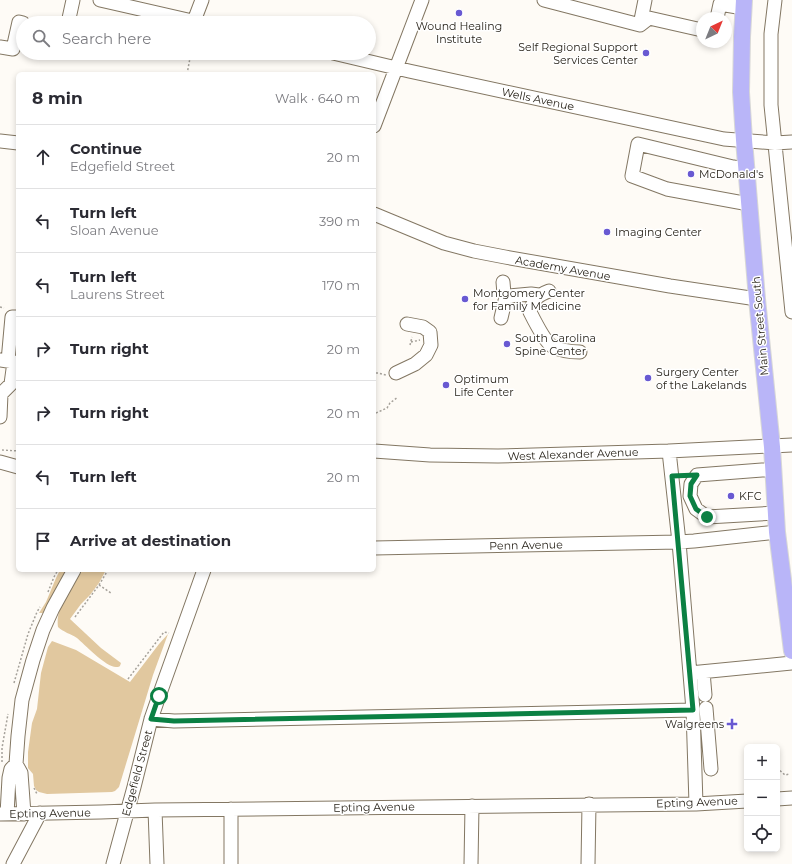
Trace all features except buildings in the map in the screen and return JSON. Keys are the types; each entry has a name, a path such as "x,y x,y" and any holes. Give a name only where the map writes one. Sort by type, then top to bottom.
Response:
{"main road":[{"name":"Main Street South","path":"744,4 742,92 746,169 772,447 776,513 791,625 792,651"}],"street":[{"path":"70,16 73,0"},
{"path":"100,0 171,16"},
{"path":"199,16 202,0"},
{"path":"376,121 422,0"},
{"path":"544,0 640,25"},
{"path":"640,25 645,0"},
{"path":"775,0 771,34 771,105 792,312"},
{"path":"718,12 720,4 744,4"},
{"path":"640,25 649,18 696,29"},
{"path":"0,47 13,49 16,36"},
{"name":"Wells Avenue","path":"362,60 724,139 775,143 792,142"},
{"path":"642,122 632,176 667,189 749,204"},
{"path":"0,141 16,143"},
{"path":"638,144 746,169"},
{"name":"Academy Avenue","path":"376,215 444,243 474,251 670,286 757,298"},
{"path":"503,282 504,294 508,298"},
{"path":"501,318 505,301 509,296 544,293 533,302 530,312 535,322 551,345 566,351 580,352"},
{"path":"0,417 1,394 11,384 10,362 12,317 16,317"},
{"path":"396,373 415,364 426,355 431,345 430,332 423,327 407,324"},
{"name":"West Alexander Avenue","path":"376,451 430,455 498,456 669,451 792,445"},
{"path":"669,451 696,672 711,769"},
{"path":"0,462 16,466"},
{"path":"672,476 774,470"},
{"path":"697,475 691,484 690,496 696,509 707,517 776,513"},
{"name":"Penn Avenue","path":"376,548 679,542 778,532"},
{"path":"24,814 21,773 16,764 22,700 43,630 73,572"},
{"name":"Edgefield Street","path":"113,864 151,719 203,572"},
{"path":"696,672 792,663"},
{"path":"696,672 701,704 696,804"},
{"path":"151,719 174,721 701,704"},
{"path":"3,814 11,769 16,764"},
{"path":"780,799 792,798"},
{"name":"Epting Avenue","path":"3,814 155,810 696,804 744,801"},
{"path":"588,864 589,804"},
{"path":"471,864 472,806"},
{"path":"231,809 232,864"},
{"path":"155,810 157,864"},
{"path":"13,864 40,814"}],"path":[{"path":"187,72 190,60"},
{"path":"376,413 387,408 390,403 398,397"},
{"path":"0,450 16,451"},
{"path":"75,617 99,586 107,572"},
{"path":"99,586 111,593"},
{"path":"128,679 164,632 169,632"},
{"path":"780,771 785,775 790,774"}],"shaded area":[{"path":"59,572 67,572 44,613 39,613 46,602"},
{"path":"82,572 105,572 99,583 70,619 101,648 121,663 119,667 113,667 108,664 96,656 77,638 58,627 59,612 69,589"},
{"path":"168,634 153,675 119,787 112,792 47,794 36,790 34,786 33,774 28,768 28,752 32,723 37,709 41,673 48,647 52,641 76,650 130,682"}],"place":[{"name":"Wound Healing Institute","path":"459,13"},
{"name":"Self Regional Support Services Center","path":"646,53"},
{"name":"McDonald's","path":"691,174"},
{"name":"Imaging Center","path":"607,232"},
{"name":"Montgomery Center for Family Medicine","path":"465,299"},
{"name":"South Carolina Spine Center","path":"507,344"},
{"name":"Surgery Center of the Lakelands","path":"648,378"},
{"name":"Optimum Life Center","path":"446,385"},
{"name":"KFC","path":"731,496"},
{"name":"Walgreens","path":"732,724"}],"route":[{"path":"159,696 151,719 174,721 693,710 672,476 697,475 691,484 690,496 696,509 707,517"}]}
